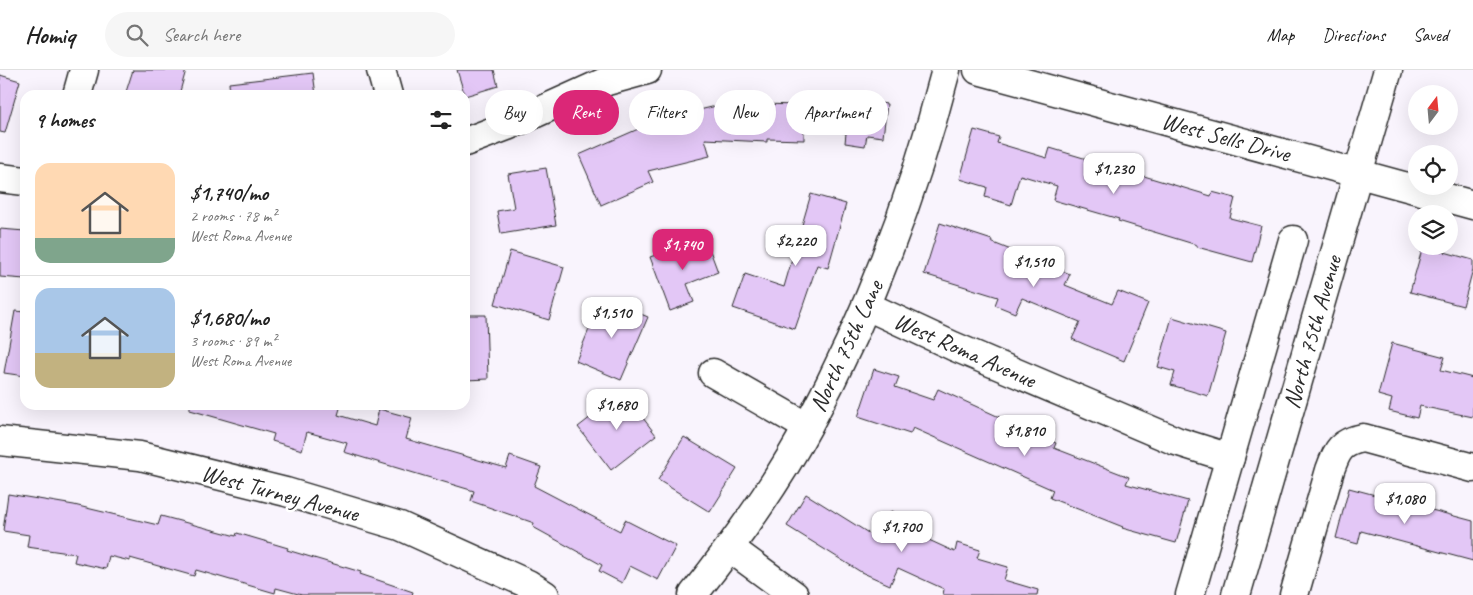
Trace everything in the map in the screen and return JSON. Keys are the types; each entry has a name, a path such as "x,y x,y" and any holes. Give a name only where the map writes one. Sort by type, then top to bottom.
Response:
{"street":[{"path":"78,90 84,70"},
{"path":"381,70 387,90"},
{"path":"470,140 507,126 607,81 647,70"},
{"name":"North 75th Lane","path":"693,595 730,548 807,427 867,306 917,174 946,70"},
{"name":"West Sells Drive","path":"978,70 1473,205"},
{"name":"North 75th Avenue","path":"1236,595 1388,70"},
{"path":"0,178 20,180"},
{"name":"North 75th Avenue","path":"1190,595 1293,240"},
{"name":"West Roma Avenue","path":"867,306 953,346 1167,438 1230,458"},
{"path":"713,373 807,427"},
{"path":"1294,595 1330,470 1336,453 1348,441 1363,438 1473,468"},
{"name":"West Turney Avenue","path":"0,441 140,456 286,492 400,526 528,584 545,595"},
{"path":"730,548 794,595"}],"building":[{"path":"133,70 186,70 180,90 127,90"},
{"path":"457,70 494,70 498,86 470,94 470,90 463,90"},
{"path":"313,73 315,90 230,90 229,83"},
{"path":"0,75 20,81 5,133 0,132"},
{"path":"776,104 786,105 786,135 804,135 804,140 767,139 767,142 705,139 710,156 648,171 653,182 601,205 579,155 629,133 629,135 704,135 704,109 714,107 714,135 776,135"},
{"path":"974,130 999,137 997,143 1047,158 1050,148 1211,196 1212,192 1235,198 1230,218 1261,226 1252,262 1197,247 1197,245 1118,221 1119,219 1053,200 1057,186 1020,175 1011,205 985,197 987,187 960,179"},
{"path":"846,135 867,135 865,146 845,143"},
{"path":"867,135 883,135 883,137"},
{"path":"546,168 556,225 501,234 497,211 514,208 508,174"},
{"path":"811,194 846,204 828,268 817,265 795,329 733,308 745,274 784,287"},
{"path":"940,223 992,240 991,242 1070,274 1065,285 1112,304 1118,291 1148,303 1124,361 1072,339 1080,322 1022,298 1015,313 995,305 998,297 924,274"},
{"path":"0,229 20,231 20,279 0,277"},
{"path":"705,237 718,272 687,284 694,302 670,311 650,257"},
{"path":"510,251 564,267 549,320 495,304"},
{"path":"1420,255 1455,255 1473,260 1473,269 1463,306 1410,292"},
{"path":"602,298 648,317 621,380 576,361"},
{"path":"15,311 20,312 20,375 4,373"},
{"path":"470,315 486,315 488,379 470,380"},
{"path":"1172,317 1226,333 1208,396 1171,385 1175,372 1158,367"},
{"path":"1392,343 1445,357 1441,370 1473,378 1473,417 1420,406 1417,418 1389,411 1392,399 1378,395"},
{"path":"874,369 899,377 895,387 933,400 938,389 1056,443 1054,448 1129,477 1126,484 1188,501 1176,543 1122,528 1050,498 1053,490 913,428 910,434 858,417"},
{"path":"623,392 656,435 611,470 578,427"},
{"path":"190,410 340,410 338,415 375,426 379,410 412,418 406,439 506,468 510,456 541,467 534,486 620,531 625,520 676,546 658,580 630,566 622,583 599,571 602,565 533,527 534,523 471,501 474,491 344,452 347,443 307,432 302,450 272,441 274,434"},
{"path":"684,437 737,469 710,512 658,480"},
{"path":"1349,488 1473,521 1473,561 1361,531 1358,544 1336,538"},
{"path":"8,494 74,505 158,525 161,516 236,536 237,533 361,572 360,574 413,592 412,595 302,595 276,588 275,593 196,570 194,576 130,558 130,561 109,556 106,569 74,562 76,554 27,547 29,535 3,531"},
{"path":"806,494 878,539 891,511 910,520 905,529 955,552 957,543 980,550 977,558 1008,567 1004,580 1038,590 1037,595 943,595 944,589 898,568 890,585 861,572 787,526"}]}
